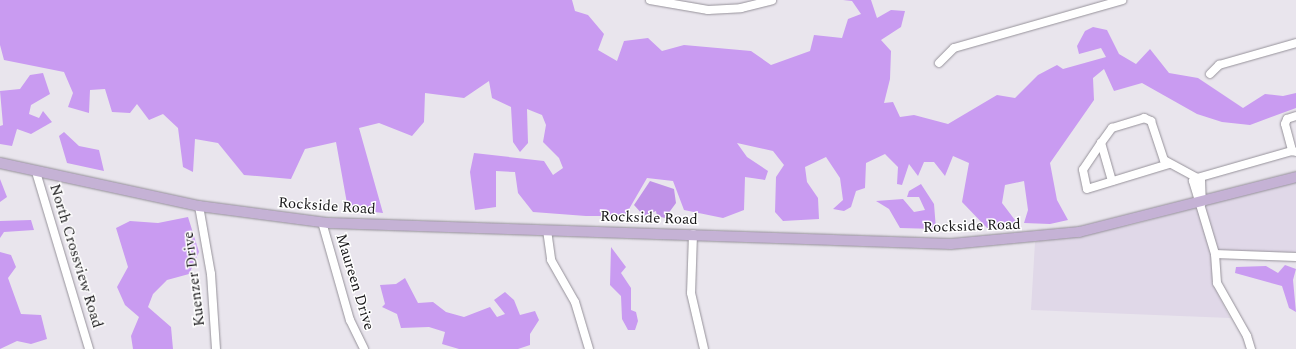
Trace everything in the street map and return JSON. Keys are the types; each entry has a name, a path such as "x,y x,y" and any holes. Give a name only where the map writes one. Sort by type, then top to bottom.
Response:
{"main road":[{"name":"Rockside Road","path":"0,163 199,206 322,222 693,234 871,242 1006,241 1079,232 1202,203 1296,177"}],"street":[{"path":"650,0 708,10 741,8 772,0"},
{"path":"939,63 954,48 1122,0"},
{"path":"1210,74 1219,65 1296,42"},
{"path":"1251,349 1247,336 1217,283 1216,254 1202,203 1193,181 1197,178 1294,151 1285,124 1287,119 1296,116"},
{"path":"1169,164 1086,189 1083,170 1112,128 1144,118 1151,121 1164,160 1197,178"},
{"path":"1101,143 1112,181"},
{"name":"North Crossview Road","path":"36,172 89,349"},
{"name":"Kuenzer Drive","path":"199,206 211,274 216,349"},
{"name":"Maureen Drive","path":"322,222 350,320 364,349"},
{"path":"547,230 551,260 575,302 589,349"},
{"path":"693,234 691,293 704,349"},
{"path":"1216,254 1296,257"}],"shaded area":[{"path":"0,0 572,0 575,11 588,15 604,34 598,50 617,61 624,41 648,38 662,51 684,45 751,51 771,65 810,51 814,35 842,38 848,19 861,14 852,1 843,0 871,0 877,18 891,10 905,11 901,27 881,40 891,51 890,79 884,103 893,102 900,117 914,115 948,124 997,95 1015,98 1038,75 1057,65 1063,69 1106,57 1101,48 1079,54 1077,46 1085,31 1093,27 1107,30 1119,54 1136,64 1150,49 1169,73 1198,78 1243,108 1265,94 1283,96 1296,93 1296,108 1250,125 1222,122 1197,114 1142,83 1114,91 1104,69 1093,78 1094,100 1050,163 1057,200 1068,220 1050,224 1024,223 1028,210 1024,181 1005,185 1002,203 1018,224 988,229 962,202 969,163 953,156 945,176 934,162 924,162 918,176 909,164 902,185 897,184 898,167 885,154 866,163 865,188 856,191 851,207 844,211 833,209 843,200 840,178 826,157 805,167 807,182 818,198 819,219 783,221 775,212 776,177 784,165 773,151 737,143 747,157 768,171 765,180 745,177 744,210 723,218 684,210 673,181 647,178 625,216 586,216 533,212 518,193 515,172 496,171 496,207 475,210 470,172 474,153 544,161 553,175 563,168 559,158 543,142 546,125 542,115 527,109 528,143 520,152 513,142 511,107 492,98 489,81 464,98 425,93 424,122 412,136 379,123 359,128 383,213 348,209 336,142 305,149 291,179 244,175 218,143 195,139 193,172 183,167 178,128 163,114 149,120 137,104 130,113 112,112 105,89 90,90 89,113 68,107 73,93 64,72 4,60 0,45"},
{"path":"43,73 50,94 31,105 29,114 39,118 43,111 52,122 31,134 17,129 12,146 0,144 0,126 3,125 0,91 20,89 30,75"},
{"path":"64,132 79,146 99,150 104,171 67,163 59,136"},
{"path":"0,179 7,197 0,202"},
{"path":"1296,180 1296,252 1212,251 1213,284 1230,318 1031,310 1035,242 1132,225"},
{"path":"650,181 674,189 676,203 665,218 657,216 656,211 644,216 634,205"},
{"path":"921,184 934,204 936,229 900,228 889,209 876,201 903,199 914,212 925,210 919,197 907,197 909,191"},
{"path":"188,217 199,252 189,274 167,280 153,294 148,307 171,327 173,349 133,349 131,336 139,317 125,305 117,287 128,267 116,228 130,221 158,223"},
{"path":"31,220 34,230 4,232 0,238 0,221"},
{"path":"611,247 626,267 621,273 631,288 631,310 636,312 638,321 635,330 628,330 622,319 621,296 610,285"},
{"path":"0,252 11,255 16,267 8,278 21,314 41,315 47,339 31,344 17,341 0,349"},
{"path":"1285,265 1296,269 1293,280 1296,312 1289,308 1282,286 1235,273 1236,267 1266,266 1278,273"},
{"path":"405,278 418,303 433,302 446,312 464,317 490,307 497,317 505,314 494,300 505,292 514,300 520,315 535,311 539,320 530,334 530,345 518,349 459,349 442,344 445,332 429,327 401,328 397,314 382,307 385,304 380,285 396,284"}]}
